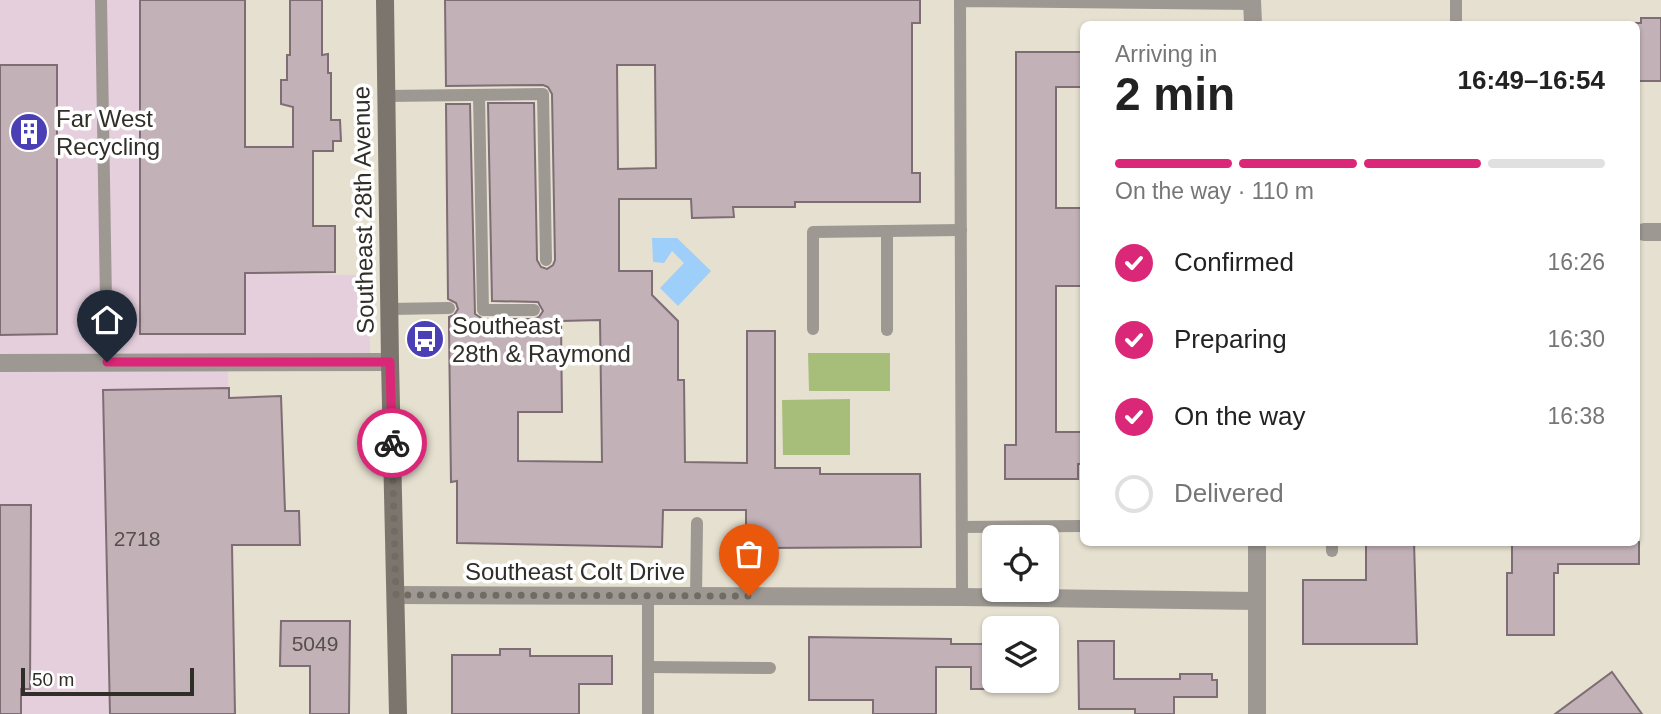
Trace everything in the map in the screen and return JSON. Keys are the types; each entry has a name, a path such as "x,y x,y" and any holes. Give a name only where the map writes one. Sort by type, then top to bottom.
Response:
{"street":[{"name":"Southeast 28th Avenue","path":"385,0 398,714"},
{"path":"1252,2 1253,21"},
{"path":"0,363 390,362"},
{"path":"1257,546 1257,714"},
{"name":"Southeast Colt Drive","path":"396,595 1257,601"}],"lane":[{"path":"102,0 107,362"},
{"path":"1456,0 1456,21"},
{"path":"962,597 960,1 1252,2"},
{"path":"386,96 543,94 546,260"},
{"path":"479,95 483,310 534,310"},
{"path":"813,329 813,232 961,230"},
{"path":"887,232 887,330"},
{"path":"390,309 449,308"},
{"path":"696,596 697,523"},
{"path":"962,527 1080,526"},
{"path":"648,596 648,714"},
{"path":"648,667 770,668"}],"shaded area":[{"path":"0,0 246,0 246,274 370,275 370,364 228,365 235,686 210,687 210,714 0,714"}],"green space":[{"path":"808,353 890,353 890,391 809,391"},
{"path":"850,399 850,455 783,455 782,400"}],"water":[{"path":"652,238 677,238 711,271 678,306 660,288 684,263 672,251 664,263 653,262"}],"building":[{"path":"140,0 245,0 245,147 293,147 293,107 281,104 281,80 287,80 287,55 290,55 290,0 322,0 322,55 328,54 328,73 331,73 331,120 340,120 341,141 333,141 333,151 313,151 313,226 335,226 335,272 245,273 245,334 140,334"},
{"path":"445,0 920,0 920,23 912,23 912,173 920,173 920,202 795,202 795,207 733,207 734,217 692,218 691,199 619,199 619,271 652,271 652,295 678,321 678,380 684,380 685,462 747,463 747,331 775,331 775,468 820,468 820,474 920,474 921,547 746,548 746,510 663,510 662,547 457,543 457,481 451,482 449,317 458,309 456,303 448,299 446,104 470,104 475,314 483,319 534,319 543,311 538,302 492,301 488,103 534,103 537,260 541,267 547,269 555,260 552,94 548,87 543,85 446,86","holes":["617,65 655,65 656,168 618,169","600,320 602,462 518,461 518,412 562,412 561,321"]},
{"path":"1641,18 1661,18 1661,81 1640,81"},
{"path":"1016,52 1080,52 1080,87 1056,87 1056,208 1080,208 1080,286 1056,286 1056,432 1080,432 1078,479 1005,479 1005,445 1016,445"},
{"path":"0,65 57,65 57,334 0,335"},
{"path":"229,388 229,398 281,396 285,511 299,511 300,545 232,545 235,714 110,714 103,390"},
{"path":"0,505 31,505 30,689 21,689 21,714 0,714"},
{"path":"1366,546 1414,546 1417,644 1303,644 1303,580 1366,580"},
{"path":"1512,546 1639,546 1639,564 1558,564 1558,573 1554,573 1554,635 1507,635 1507,573 1512,573"},
{"path":"281,621 350,621 349,714 310,714 310,666 280,666"},
{"path":"809,637 951,639 951,644 982,644 982,689 971,689 971,667 936,667 936,714 873,714 873,700 809,700"},
{"path":"1078,641 1114,641 1114,679 1180,679 1180,674 1212,674 1212,680 1217,680 1217,697 1174,697 1174,714 1135,714 1135,709 1079,709"},
{"path":"500,649 530,649 530,656 612,656 612,684 579,684 579,714 452,714 452,655 500,655"},
{"path":"1612,672 1642,714 1555,714"}],"way so far":[{"path":"392,443 396,595 749,596"}],"place":[{"name":"Far West Recycling","path":"29,132"},
{"name":"Southeast 28th & Raymond","path":"425,339"}],"route":[{"path":"107,362 390,362 392,443"}]}
